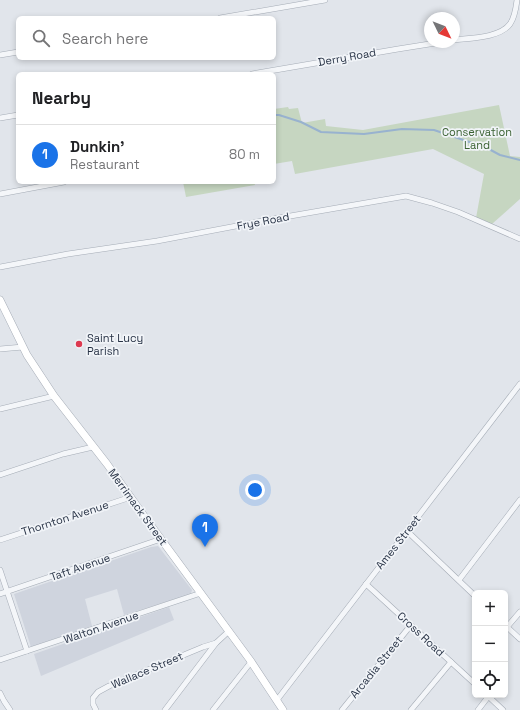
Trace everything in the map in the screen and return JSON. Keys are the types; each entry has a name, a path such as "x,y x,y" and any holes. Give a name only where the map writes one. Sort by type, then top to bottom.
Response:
{"main road":[{"name":"Merrimack Street","path":"0,300 27,355 54,396 107,464 229,631 284,710"}],"street":[{"path":"232,16 325,0"},
{"path":"460,39 482,37 504,30 513,19 517,0"},
{"name":"Derry Road","path":"264,72 424,45"},
{"path":"0,55 16,52"},
{"path":"0,118 16,115"},
{"path":"0,194 53,184"},
{"name":"Frye Road","path":"0,267 68,254 157,241 281,217 406,196 458,212 520,239"},
{"path":"0,349 23,347"},
{"name":"Ames Street","path":"277,700 520,384"},
{"path":"0,409 54,396"},
{"path":"0,475 62,454 93,447"},
{"name":"Thornton Avenue","path":"0,540 130,497"},
{"path":"458,580 520,500"},
{"path":"407,531 472,593"},
{"name":"Taft Avenue","path":"0,594 161,539"},
{"path":"0,570 27,651"},
{"name":"Cross Road","path":"366,584 472,681"},
{"name":"Walton Avenue","path":"0,660 201,593"},
{"path":"508,624 520,612"},
{"name":"Arcadia Street","path":"342,710 411,625"},
{"path":"508,628 520,639"},
{"name":"Wallace Street","path":"165,710 216,643 229,631"},
{"name":"Wallace Street","path":"96,710 93,704 93,698 98,692 108,686 216,643"},
{"path":"213,710 251,662"},
{"path":"411,710 451,662"},
{"path":"0,693 10,710"},
{"path":"478,710 487,698"},
{"path":"490,698 503,710"}],"shaded area":[{"path":"158,546 192,590 191,594 124,615 117,589 85,599 92,626 31,647 14,594 151,547"},
{"path":"169,607 174,620 41,676 34,654"}],"green space":[{"name":"Conservation Land","path":"499,105 510,156 520,157 520,199 492,224 476,218 484,174 433,149 295,174 292,161 276,164 276,109 288,107 289,109 298,108 302,123 325,119 326,126 363,130"},
{"path":"183,184 255,185 186,197"}],"waterway":[{"path":"276,115 301,122 321,132 364,134 402,129 434,130 487,148 500,155 520,160"}],"place":[{"name":"Saint Lucy Parish","path":"79,344"},
{"name":"Dunkin'","path":"205,547"}]}
